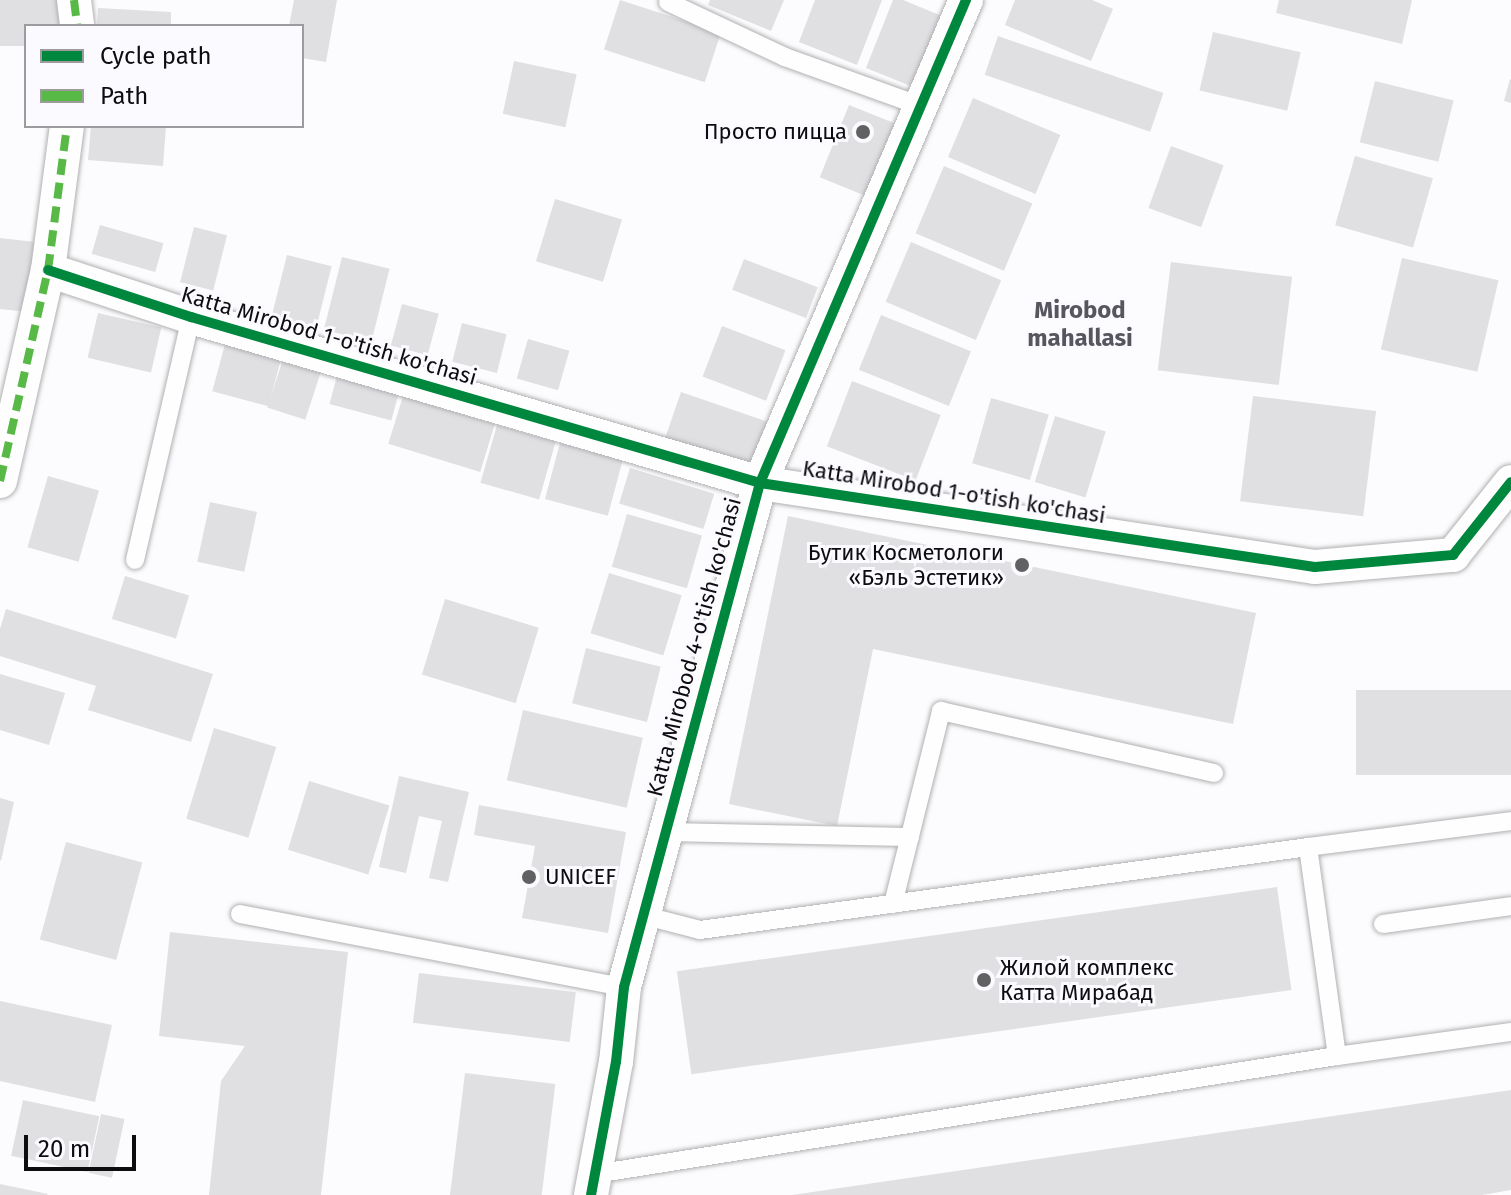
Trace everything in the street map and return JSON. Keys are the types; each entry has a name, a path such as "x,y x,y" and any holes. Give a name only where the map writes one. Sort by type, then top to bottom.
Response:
{"street":[{"path":"74,0 77,24"},
{"name":"Katta Mirobod 4-o'tish ko'chasi","path":"593,1184 616,1062 624,987 760,483 966,0"},
{"path":"0,481 48,270 67,128"},
{"name":"Katta Mirobod 1-o'tish ko'chasi","path":"48,270 191,317 760,483 1315,567 1453,555 1511,482"}],"lane":[{"path":"668,2 785,57 920,106"},
{"path":"135,560 191,317"},
{"path":"893,904 941,711 1214,773"},
{"path":"642,915 700,930 1511,821"},
{"path":"664,832 910,837"},
{"path":"1308,847 1337,1056"},
{"path":"1383,924 1511,906"},
{"path":"240,914 624,987"},
{"path":"593,1184 1337,1056 1511,1032"}],"building":[{"path":"0,0 61,0 62,24 24,24 24,46 0,46"},
{"path":"294,0 337,0 326,62 304,58 304,24 289,24"},
{"path":"620,0 721,33 705,82 604,49"},
{"path":"710,0 784,0 771,31 708,5"},
{"path":"815,0 882,0 857,65 799,42"},
{"path":"893,0 903,0 942,16 913,87 866,68"},
{"path":"1015,0 1092,0 1113,9 1091,61 1005,25"},
{"path":"1279,0 1412,0 1402,44 1276,13"},
{"path":"98,8 171,12 171,24 97,24"},
{"path":"1213,32 1301,52 1287,111 1200,90"},
{"path":"998,36 1163,93 1150,132 985,75"},
{"path":"514,61 577,74 565,127 503,114"},
{"path":"1511,80 1511,103 1504,101"},
{"path":"1375,81 1454,101 1438,162 1360,142"},
{"path":"973,98 1060,135 1035,194 948,157"},
{"path":"849,105 896,124 867,196 820,177"},
{"path":"91,128 166,128 163,166 88,160"},
{"path":"1171,146 1224,165 1201,227 1148,208"},
{"path":"1355,156 1433,178 1413,248 1335,225"},
{"path":"944,166 1032,204 1004,271 915,233"},
{"path":"555,199 622,219 603,282 536,261"},
{"path":"100,225 163,243 155,272 92,254"},
{"path":"194,227 227,235 213,291 180,282"},
{"path":"0,238 35,242 28,312 0,309"},
{"path":"911,242 1001,280 976,340 886,302"},
{"path":"287,255 332,266 316,328 272,317"},
{"path":"342,257 390,269 371,342 324,330"},
{"path":"1402,258 1498,280 1477,372 1381,350"},
{"path":"744,259 818,287 806,318 732,290"},
{"path":"1171,262 1292,277 1279,385 1158,370"},
{"path":"402,304 439,314 428,355 391,346"},
{"path":"98,313 161,328 151,372 88,358"},
{"path":"881,315 971,351 949,406 859,370"},
{"path":"462,323 507,334 497,373 452,362"},
{"path":"722,326 785,350 766,401 703,376"},
{"path":"528,339 569,351 558,390 517,378"},
{"path":"225,344 281,359 268,406 212,391"},
{"path":"283,359 321,371 305,420 267,408"},
{"path":"337,376 399,393 391,421 329,404"},
{"path":"852,381 941,415 916,480 827,446"},
{"path":"681,392 767,422 751,469 665,439"},
{"path":"403,396 495,424 480,472 388,444"},
{"path":"1253,396 1376,411 1363,516 1240,501"},
{"path":"991,398 1049,415 1030,480 972,463"},
{"path":"1055,416 1106,431 1086,497 1035,482"},
{"path":"497,425 556,442 539,499 480,483"},
{"path":"560,443 623,460 608,516 545,499"},
{"path":"630,468 714,494 703,529 619,503"},
{"path":"48,476 99,491 79,562 28,547"},
{"path":"210,502 257,512 244,572 197,562"},
{"path":"627,514 702,535 687,588 612,567"},
{"path":"788,516 1256,613 1233,724 873,649 837,826 729,804"},
{"path":"609,573 682,595 663,655 591,633"},
{"path":"125,576 189,596 176,639 112,619"},
{"path":"445,599 539,628 516,703 422,675"},
{"path":"6,609 213,674 191,742 88,710 96,686 0,656 0,629"},
{"path":"586,648 661,667 647,722 572,703"},
{"path":"0,674 65,693 49,745 0,730"},
{"path":"1356,690 1511,690 1511,775 1356,775"},
{"path":"523,710 643,738 627,808 507,780"},
{"path":"214,728 276,747 248,838 186,819"},
{"path":"399,776 469,792 448,882 429,878 442,821 419,816 406,873 379,867"},
{"path":"309,781 389,806 368,874 288,850"},
{"path":"0,798 14,802 1,861 0,860"},
{"path":"479,805 626,832 608,933 522,918 535,846 474,835"},
{"path":"66,842 142,862 116,960 40,940"},
{"name":"Жилой комплекс Катта Мирабад","path":"1277,887 1291,990 691,1074 677,971"},
{"path":"170,932 348,952 321,1195 209,1195 221,1081 245,1046 159,1036"},
{"path":"419,973 576,992 570,1042 413,1023"},
{"path":"0,1001 112,1025 95,1102 0,1081"},
{"path":"465,1073 555,1084 542,1195 450,1195"},
{"path":"1511,1090 1511,1190 1482,1195 792,1195"},
{"path":"23,1100 99,1116 87,1172 11,1156"},
{"path":"101,1114 124,1119 112,1178 89,1173"},
{"path":"0,1184 48,1194 0,1195"}],"marked path":[{"path":"74,0 77,24"},
{"path":"0,481 48,270 67,128"}],"cycle path":[{"path":"591,1195 616,1062 624,987 760,483 966,0"},
{"path":"48,270 191,317 760,483 1315,567 1453,555 1511,482"}],"place":[{"name":"Просто пицца","path":"863,132"},
{"name":"Бутик Косметологи «Бэль Эстетик»","path":"1022,565"},
{"name":"UNICEF","path":"529,877"},
{"name":"Жилой комплекс Катта Мирабад","path":"984,980"}],"district":[{"name":"Mirobod mahallasi","path":"1080,325"}]}
